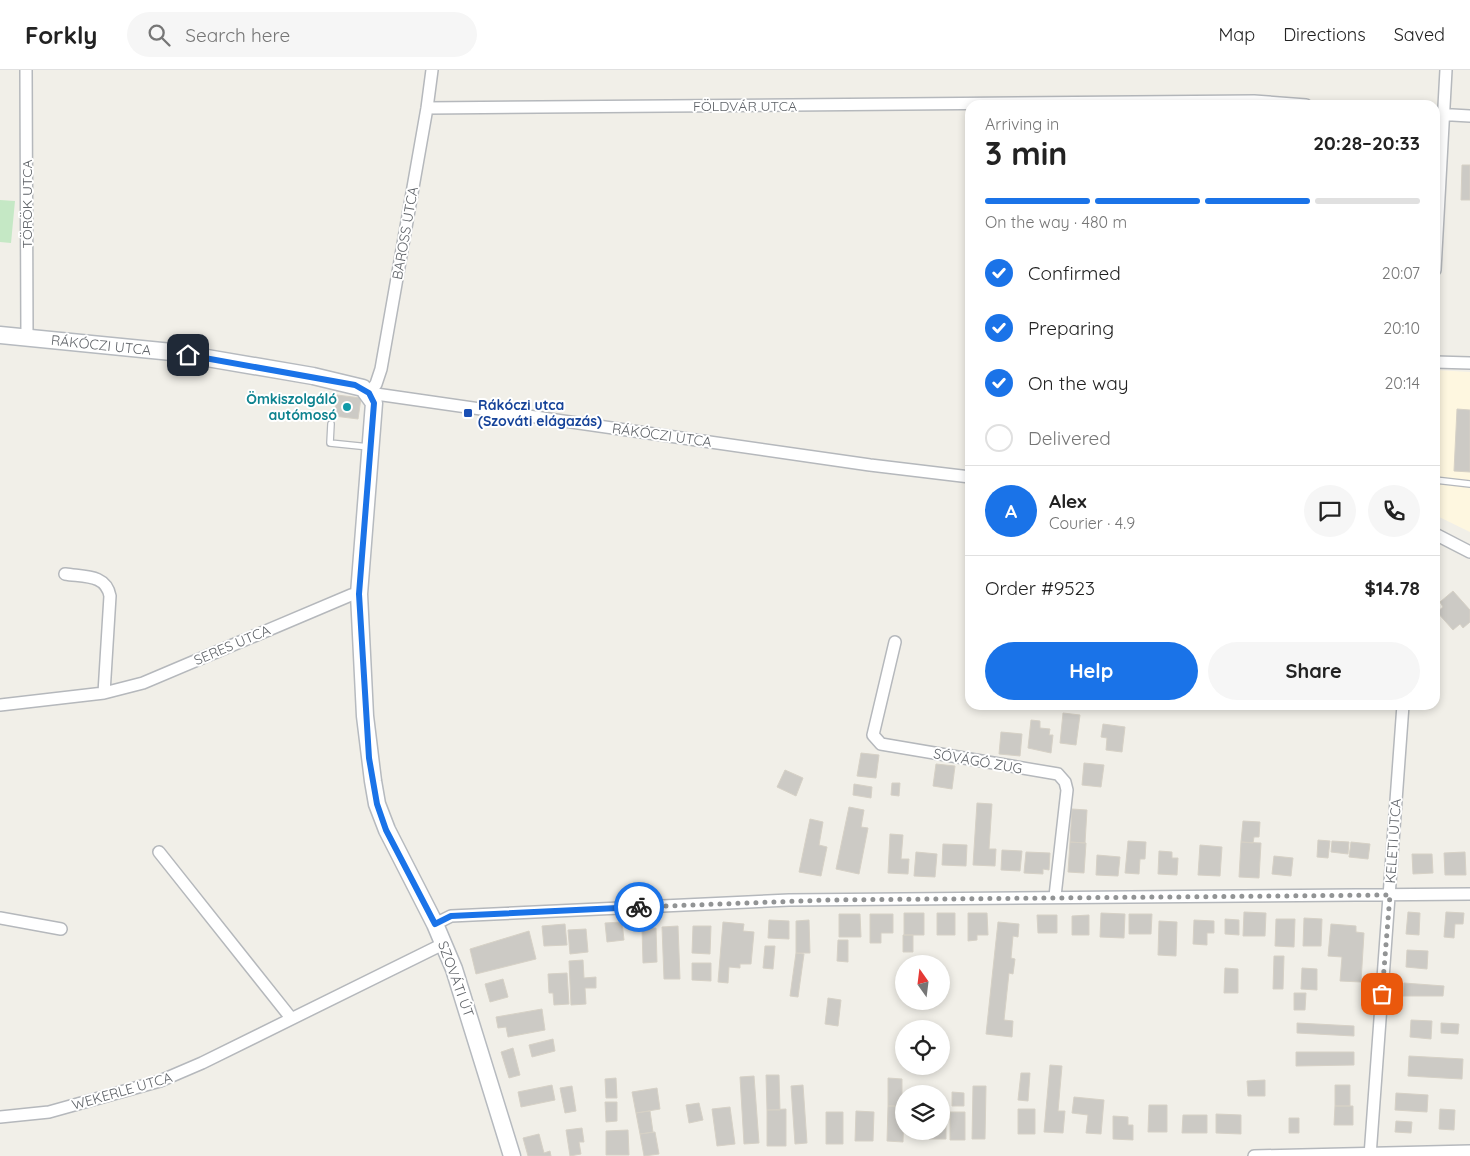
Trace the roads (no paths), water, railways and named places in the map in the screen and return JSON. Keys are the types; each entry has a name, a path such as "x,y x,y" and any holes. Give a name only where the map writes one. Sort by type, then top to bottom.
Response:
{"main road":[{"name":"RÁKÓCZI UTCA","path":"0,336 172,352 313,376 355,385 369,393"},
{"name":"SZOVÁTI ÚT","path":"369,393 374,403 359,594 365,716 369,758 377,804 401,860 435,924 461,988 512,1156"}],"street":[{"name":"TÖRÖK UTCA","path":"26,70 27,338"},
{"name":"BAROSS UTCA","path":"369,393 376,384 382,369 432,70"},
{"path":"1446,70 1440,114 1470,116"},
{"name":"FÖLDVÁR UTCA","path":"427,108 965,105"},
{"path":"1440,362 1470,363"},
{"name":"RÁKÓCZI UTCA","path":"369,393 870,465 965,476"},
{"path":"1440,537 1470,552"},
{"path":"65,574 103,580 108,586 110,596 104,693"},
{"name":"SERES UTCA","path":"0,706 104,693 143,683 351,595 359,594"},
{"name":"SÓVÁGÓ ZUG","path":"895,642 873,735 881,744 1058,774 1065,782 1067,790 1055,896"},
{"name":"KELETI UTCA","path":"1370,1155 1403,710"},
{"path":"159,852 291,1018"},
{"path":"435,924 451,916 790,900 1055,896 1470,894"},
{"path":"0,918 61,929"},
{"name":"WEKERLE UTCA","path":"0,1117 48,1112 160,1081 202,1063 443,944"},
{"path":"1254,1156 1370,1155 1470,1151"}],"lane":[{"path":"331,424 330,443 369,448"},
{"path":"1440,481 1470,484"}],"place":[{"name":"Ömkiszolgáló autómosó","path":"347,407"},
{"name":"Rákóczi utca (Szováti elágazás)","path":"468,413"}]}
